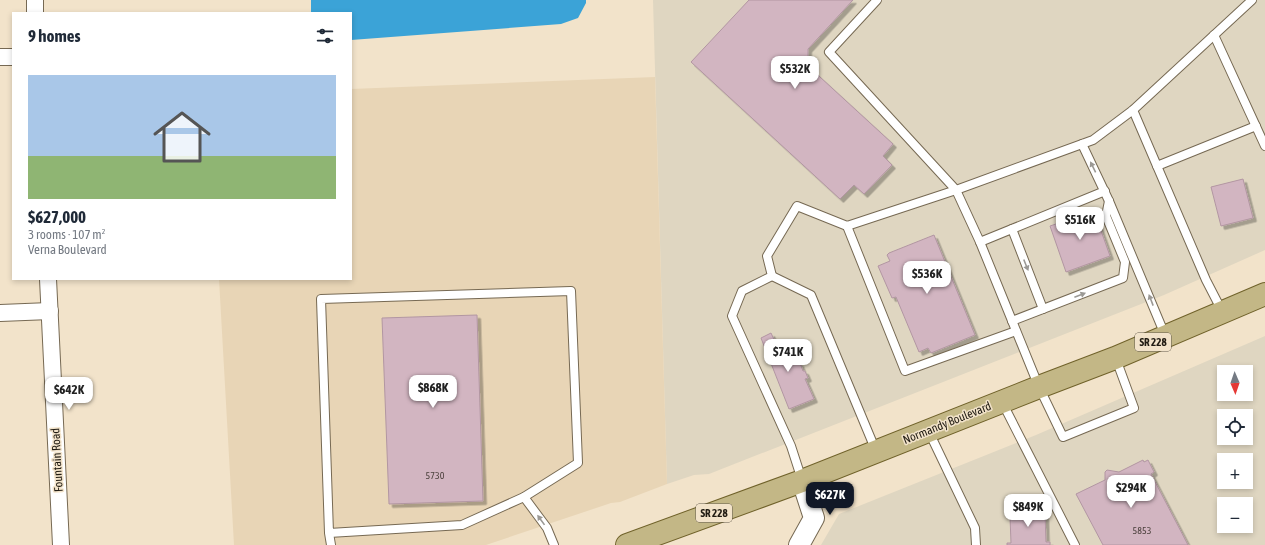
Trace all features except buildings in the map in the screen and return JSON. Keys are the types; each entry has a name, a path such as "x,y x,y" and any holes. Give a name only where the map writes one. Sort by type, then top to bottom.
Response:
{"main road":[{"name":"Normandy Boulevard","path":"627,545 802,481 1002,401 1115,358 1265,294"}],"street":[{"path":"35,0 35,12"},
{"path":"0,57 12,57"},
{"name":"Fountain Road","path":"48,280 61,545"},
{"path":"0,313 50,311"},
{"path":"799,545 814,518 802,481"}],"lane":[{"path":"877,0 829,52 956,190 980,242 1039,387 1063,437 1134,408 1115,358"},
{"path":"876,452 811,296 772,276 766,256 797,206 847,226 956,190 1093,140 1133,110 1252,0"},
{"path":"1214,35 1265,146"},
{"path":"1133,110 1206,280 1222,312"},
{"path":"1157,166 1256,126"},
{"path":"1082,144 1105,191 1166,336"},
{"path":"980,242 1105,191"},
{"path":"1012,321 1122,278 1125,262 1106,216 1109,201"},
{"path":"847,226 905,371 1016,331"},
{"path":"1012,229 1044,309"},
{"path":"772,276 742,291 732,316 791,446 802,481"},
{"path":"330,533 462,525 524,497 578,463 571,291 321,299 330,533 331,545"},
{"path":"1002,401 1075,545"},
{"path":"928,431 975,528 976,545"},
{"path":"524,497 547,528 554,545"}],"shaded area":[{"path":"653,0 1265,0 1265,250 1164,295 709,474 694,475 667,484"},
{"path":"655,77 667,484 620,502 611,503 486,545 234,545 219,280 352,280 352,89"},
{"path":"1265,336 1265,545 821,545 839,514 1036,435"}],"water":[{"path":"311,0 586,0 586,3 578,18 561,24 352,40 352,12 311,12"}]}
